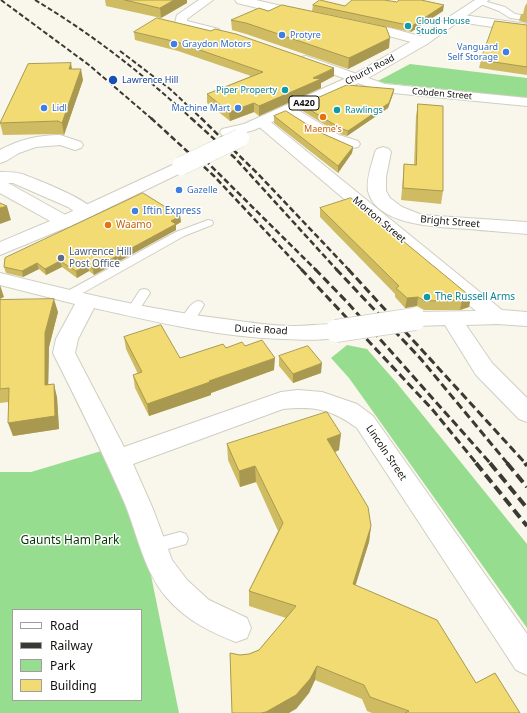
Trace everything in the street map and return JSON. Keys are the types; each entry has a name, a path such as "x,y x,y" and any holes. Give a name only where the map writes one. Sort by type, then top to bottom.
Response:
{"street":[{"path":"207,0 182,18 181,23 187,26 225,34"},
{"path":"241,0 317,18"},
{"name":"Church Road","path":"80,207 358,78 418,43 481,1"},
{"path":"456,18 527,28"},
{"path":"348,25 364,28 369,32 418,43"},
{"name":"Cobden Street","path":"292,55 383,88 527,102"},
{"path":"288,110 333,138 352,144"},
{"name":"Morton Street","path":"245,130 497,317"},
{"path":"0,158 16,148 37,142 61,140 75,145"},
{"name":"Bright Street","path":"383,152 376,190 378,197 397,212 422,220 527,228"},
{"path":"0,177 16,178 80,207"},
{"path":"0,183 2,187 59,217"},
{"name":"A420","path":"0,249 80,207"},
{"name":"A420","path":"0,236 59,217"},
{"name":"Ducie Road","path":"0,279 78,299 139,302 192,313 231,329 312,333 336,331 415,319 497,317 527,319"},
{"path":"78,299 64,353 118,459 140,509 161,566 177,589 199,609 236,628"},
{"path":"451,318 484,369 527,412"},
{"name":"Lincoln Street","path":"118,459 281,401 311,400 332,404 349,410 365,422 527,660"}],"lane":[{"path":"481,1 502,9 513,16 527,18"},
{"path":"78,299 180,234 208,223"},
{"path":"153,546 180,539"}],"green space":[{"path":"410,64 527,78 527,98 376,82"},
{"path":"347,345 367,349 396,382 527,544 527,628 349,378 331,358"},
{"name":"Gaunts Ham Park","path":"108,449 143,536 179,713 0,713 0,472 31,472"}],"building":[{"path":"125,0 174,0 160,8"},
{"path":"320,0 345,6 352,0 384,0 397,2 399,0 421,0 444,5 412,26 313,5"},
{"path":"282,5 386,27 390,38 349,58 246,23 231,20 259,8 268,11"},
{"path":"157,18 211,31 215,29 236,34 334,68 313,78 321,79 259,106 254,103 229,112 207,94 263,72 177,42 134,32"},
{"name":"Vanguard Self Storage","path":"495,21 527,25 527,67 481,60"},
{"name":"Lidl","path":"71,63 69,69 81,69 62,123 58,121 0,123 28,64"},
{"path":"347,85 394,89 389,103 348,131 340,128 302,105"},
{"path":"418,104 443,106 443,191 403,188 404,164 416,165"},
{"path":"286,111 319,132 353,147 338,166 274,116"},
{"path":"143,193 180,216 171,221 176,224 93,269 88,265 76,271 60,261 45,269 37,263 22,271 4,267 5,258"},
{"path":"351,198 471,297 462,300 425,301 418,297 407,298 396,288 399,286 320,208"},
{"path":"0,203 7,206 0,208"},
{"path":"54,299 45,333 45,385 54,384 55,416 8,423 9,388 0,389 0,300"},
{"path":"161,325 180,358 223,344 226,348 242,342 245,346 262,340 275,358 147,404 133,375 142,372 124,337"},
{"path":"308,346 322,363 293,374 279,356"},
{"path":"327,412 341,434 327,439 368,507 371,526 353,584 437,620 476,683 495,673 520,713 405,713 409,711 370,697 364,685 317,666 310,679 296,695 266,712 232,713 230,653 240,655 249,654 259,650 296,606 249,591 283,523 255,466 239,471 227,444"}],"railway":[{"path":"1,0 89,65 152,119"},
{"path":"35,0 77,27 116,55 155,86 192,119"},
{"path":"120,51 170,89 202,119"},
{"path":"151,118 214,176 302,270"},
{"path":"191,118 235,158 337,270"},
{"path":"201,118 260,176 349,270"},
{"path":"205,160 315,269"},
{"path":"301,269 432,409 477,464"},
{"path":"315,269 347,302 491,464"},
{"path":"336,269 420,358 508,464"},
{"path":"348,269 526,464"},
{"path":"476,463 527,526"},
{"path":"490,463 527,508"},
{"path":"507,463 527,487"}],"place":[{"name":"Cloud House Studios","path":"408,26"},
{"name":"Protyre","path":"282,35"},
{"name":"Graydon Motors","path":"174,44"},
{"name":"Vanguard Self Storage","path":"506,52"},
{"name":"Lawrence Hill","path":"113,80"},
{"name":"Piper Property","path":"285,90"},
{"name":"Lidl","path":"44,108"},
{"name":"Machine Mart","path":"238,108"},
{"name":"Rawlings","path":"337,110"},
{"name":"Maeme's","path":"323,117"},
{"name":"Gazelle","path":"179,190"},
{"name":"Iftin Express","path":"135,211"},
{"name":"Waamo","path":"108,225"},
{"name":"Lawrence Hill Post Office","path":"61,258"},
{"name":"The Russell Arms","path":"427,297"}]}
